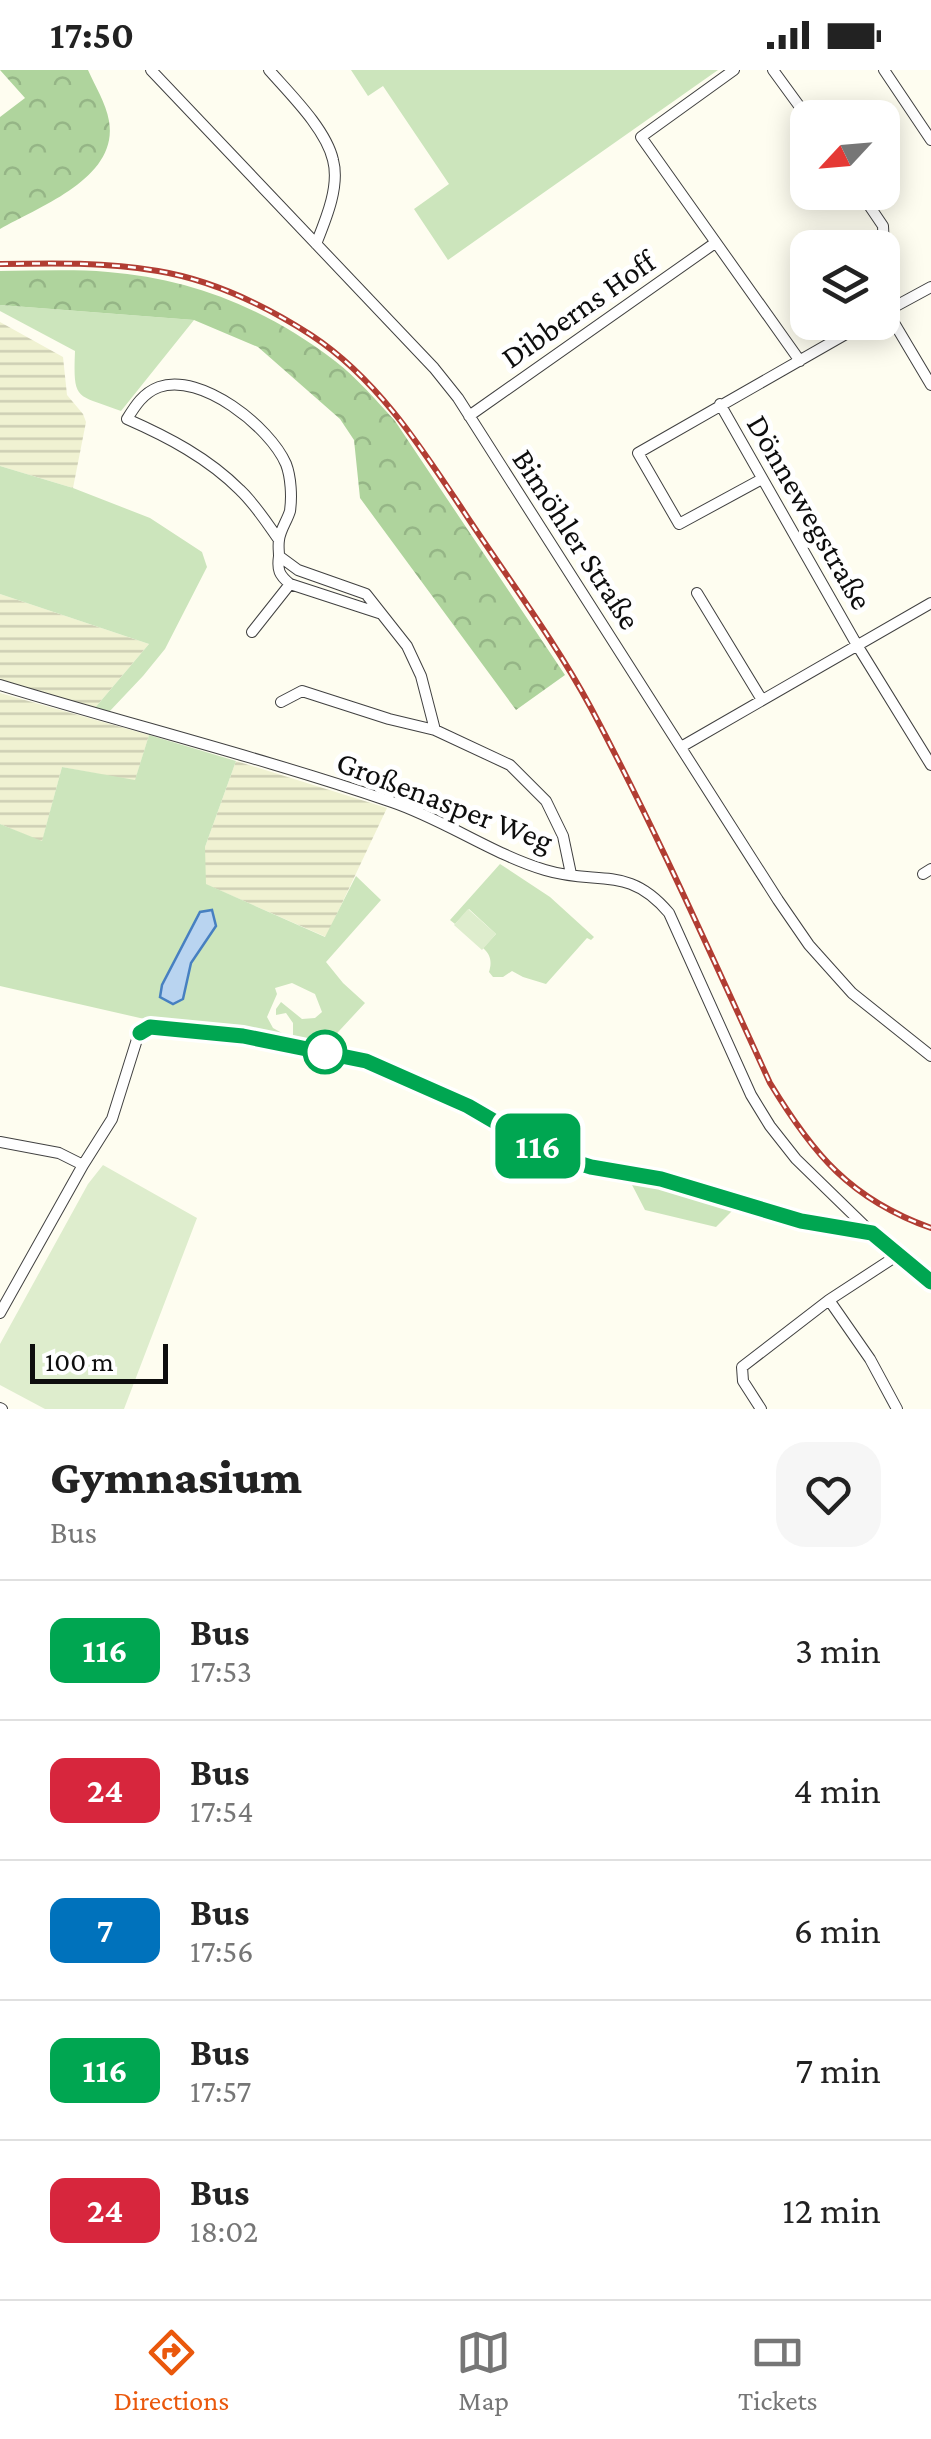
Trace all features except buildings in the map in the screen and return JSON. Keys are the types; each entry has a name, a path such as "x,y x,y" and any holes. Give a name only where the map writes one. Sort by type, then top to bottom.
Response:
{"street":[{"name":"Bimöhler Straße","path":"151,70 434,368 809,945 852,993 931,1056"},
{"path":"269,70 316,127 334,161 335,182 316,244"},
{"path":"734,70 641,137 800,361"},
{"path":"774,70 795,100"},
{"path":"884,70 931,140"},
{"name":"Dibberns Hoff","path":"468,416 716,243"},
{"path":"900,304 931,286"},
{"path":"900,336 931,385"},
{"path":"762,479 679,524 638,452 836,340"},
{"path":"279,540 242,491 200,458 127,420 149,391 164,384 186,386 210,394 254,422 287,466 290,511 279,540 277,569 281,577 290,584 379,613"},
{"name":"Dönnewegstraße","path":"720,404 857,645 931,765"},
{"path":"279,556 298,570 366,594 407,646 422,676 434,730"},
{"path":"252,632 290,584"},
{"path":"696,593 762,700"},
{"path":"681,748 931,603"},
{"name":"Großenasper Weg","path":"0,685 396,803 546,870 628,882 643,888 669,912 751,1095 770,1126 796,1159 872,1233 931,1282"},
{"path":"281,702 302,690 434,730 510,765 546,801 563,836 571,874"},
{"path":"0,1313 112,1119 140,1033 150,1027 243,1036 366,1061 468,1106 552,1155 591,1167 661,1179 801,1221 872,1233"},
{"path":"0,1142 59,1153 83,1164"},
{"path":"762,1409 743,1381 742,1367 829,1300 898,1255"},
{"path":"829,1300 870,1359 897,1409"}],"green space":[{"path":"0,70 88,70 109,121 109,141 102,159 73,188 0,229 0,117 25,98"},
{"path":"351,70 718,70 448,260 414,209 449,184 383,86 368,96"},
{"path":"0,271 94,271 169,281 256,312 310,343 351,375 395,421 565,675 516,710 360,498 354,440 340,419 258,347 194,320 0,305"},
{"path":"0,305 194,320 121,411 80,394 75,380 75,351 0,311"},
{"path":"0,322 63,357 67,395 86,422 73,488 0,466"},
{"path":"0,466 73,488 150,518 202,552 207,567 165,649 108,713 94,709 149,644 0,594"},
{"path":"0,594 149,644 94,709 0,680"},
{"path":"0,693 149,735 135,781 62,767 42,842 0,824"},
{"path":"149,735 236,761 205,847 206,884 325,937 356,876 381,900 326,962 365,1003 327,1044 140,1018 0,986 0,824 42,841 62,767 135,780","holes":["292,983 315,994 322,1012 315,1018 302,1019 281,1002 276,1015 286,1013 293,1023 293,1035 289,1037 273,1028 267,1017 277,994 275,988"]},
{"path":"236,761 387,808 326,937 205,884 205,847"},
{"path":"500,864 550,897 594,937 587,938 546,984 512,971 503,977 493,977 489,956 483,948 496,934 469,909 455,924 450,920"},
{"path":"468,909 496,934 482,950 454,925"},
{"path":"103,1165 197,1218 124,1409 45,1409 0,1385 0,1344 88,1184"},
{"path":"630,1181 737,1206 716,1227 645,1210"}],"water":[{"path":"212,910 216,926 191,963 183,999 173,1004 160,997 162,985 200,912"}],"railway":[{"path":"0,264 119,266 198,281 257,304 294,324 359,374 419,446 577,684 638,800 770,1083 802,1132 856,1188 931,1228"}],"bus line":[{"name":"116","path":"140,1033 150,1027 243,1036 366,1061 468,1106 552,1155 591,1167 661,1179 801,1221 872,1233 931,1282"}]}
